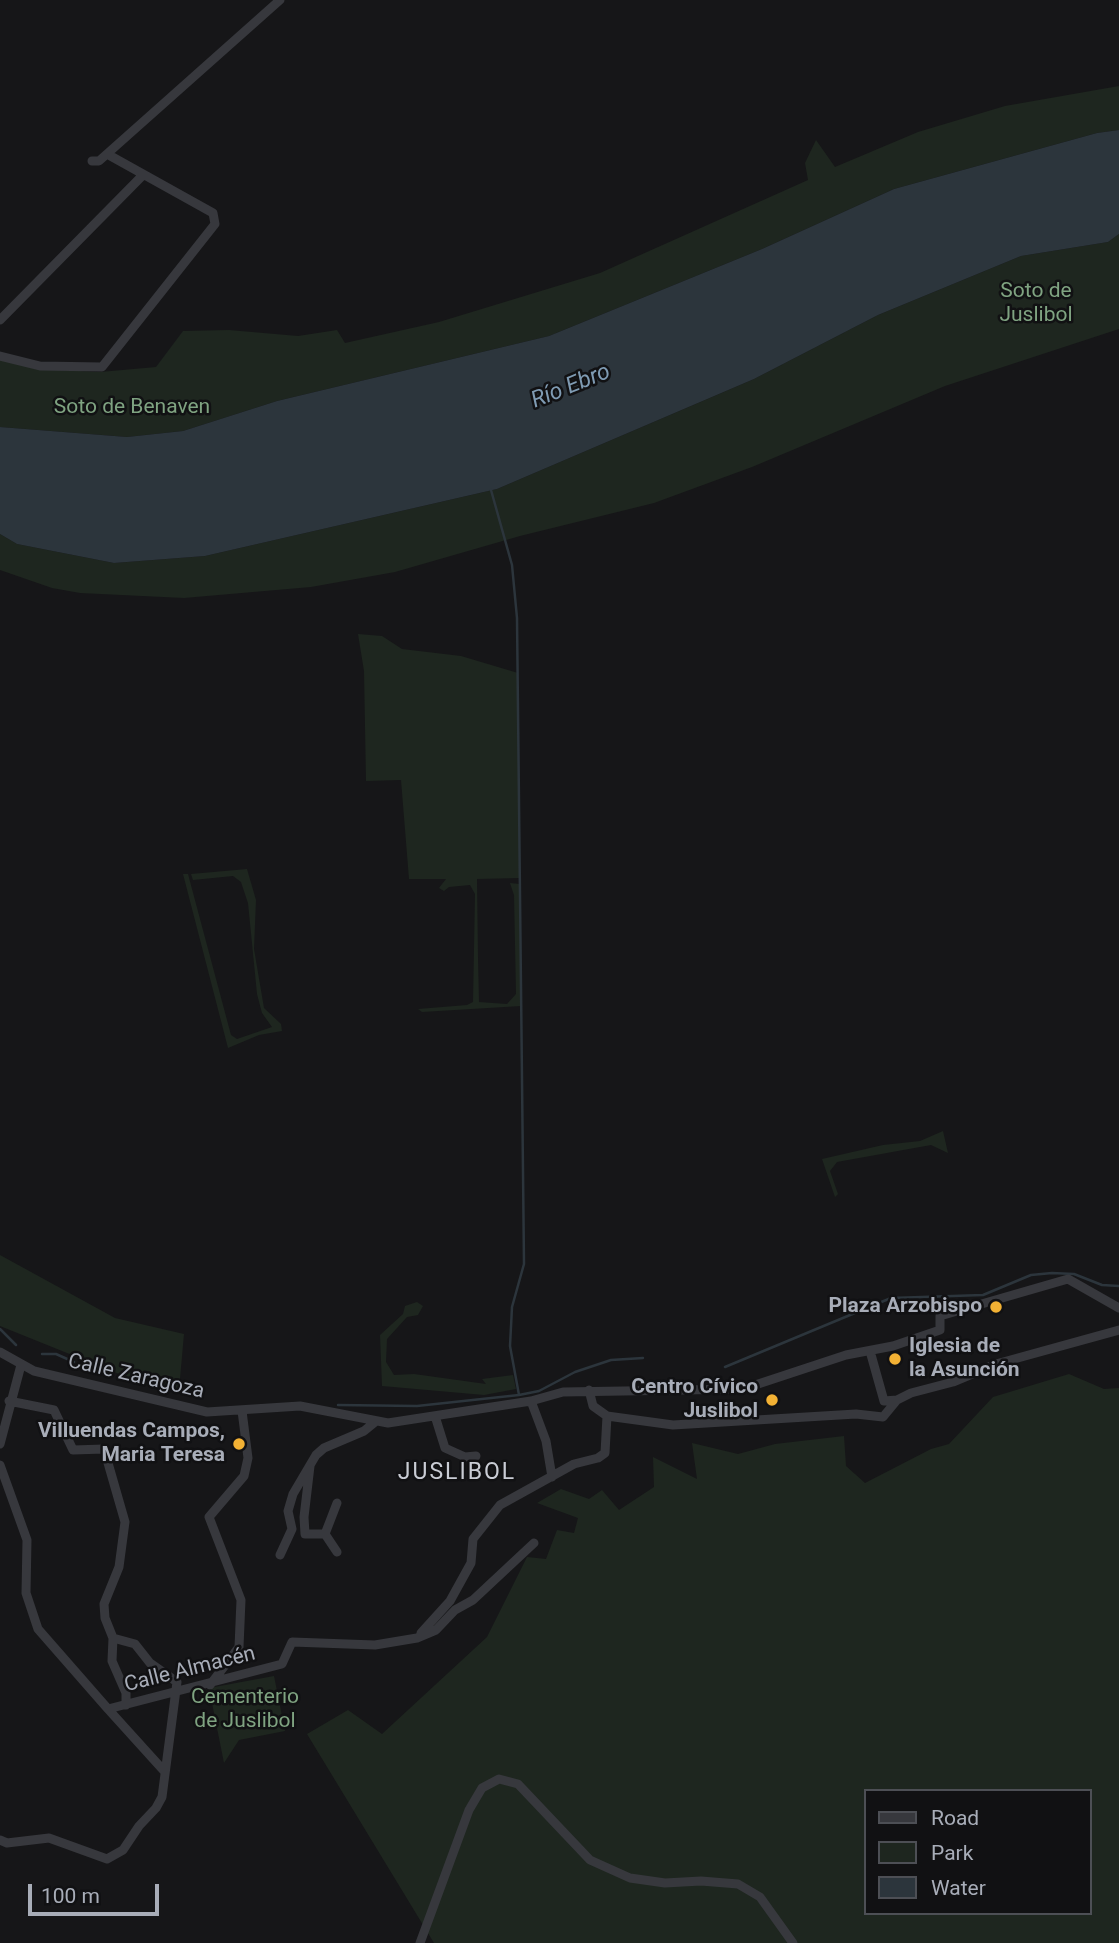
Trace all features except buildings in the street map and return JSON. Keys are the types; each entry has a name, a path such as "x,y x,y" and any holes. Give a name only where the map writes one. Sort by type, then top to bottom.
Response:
{"street":[{"path":"92,162 99,161 280,0"},
{"path":"0,356 40,366 102,367 215,224 213,213 142,176 107,154"},
{"path":"0,320 142,176"},
{"name":"Calle Zaragoza","path":"0,1352 20,1365 207,1412 300,1406 375,1422 519,1403 564,1392 743,1389 829,1360 870,1351 940,1329 940,1316 1068,1279 1119,1308"},
{"path":"870,1351 884,1401 897,1400 996,1364 1119,1329"},
{"path":"0,1444 20,1365"},
{"path":"589,1390 593,1406 607,1416 673,1425 856,1414 883,1417 897,1400"},
{"path":"9,1401 54,1410 73,1450 104,1448 125,1522 119,1567 104,1604 105,1618 113,1638 112,1661 126,1693 126,1705"},
{"path":"531,1401 546,1441 552,1477"},
{"path":"210,1685 239,1647 241,1600 209,1517 244,1476 248,1458 242,1411"},
{"path":"435,1416 445,1448 465,1457 476,1456"},
{"path":"417,1638 450,1601 471,1563 473,1539 499,1505 574,1464 598,1458 606,1453 607,1416"},
{"path":"280,1555 292,1529 289,1505 310,1463 321,1450 364,1431 375,1422"},
{"path":"310,1463 304,1517 305,1534 325,1534"},
{"name":"Calle Almacén","path":"0,1465 27,1540 26,1593 38,1629 108,1709 210,1685 282,1664 292,1643 375,1645 417,1638"},
{"path":"0,1498 14,1504"},
{"path":"325,1534 337,1503"},
{"path":"325,1534 337,1552"},
{"path":"417,1638 436,1629 455,1610 472,1600 534,1543"},
{"path":"0,1840 7,1843 49,1838 107,1859 123,1850 139,1826 156,1808 162,1797 177,1682 150,1663 135,1644 113,1638"},
{"path":"108,1709 165,1772"},
{"path":"420,1943 469,1810 482,1788 499,1779 518,1784 590,1860 631,1878 665,1883 701,1881 738,1884 760,1897 793,1943"}],"green space":[{"name":"Soto de Benaven","path":"1119,86 1119,130 1097,133 894,189 762,249 549,336 277,401 183,431 127,437 0,427 0,358 41,369 100,372 156,367 183,331 229,330 298,336 337,330 345,343 439,322 600,273 808,180 805,163 816,140 835,167 918,132 1005,106"},
{"name":"Soto de Juslibol","path":"1119,234 1119,329 945,386 752,467 654,503 520,536 395,572 311,587 184,598 80,593 52,588 0,570 0,534 17,544 114,563 205,556 497,489 754,379 878,315 1021,256 1108,242"},
{"path":"358,634 382,636 402,649 461,656 518,673 520,878 477,879 479,1002 507,1004 516,994 514,895 510,883 520,884 521,1006 422,1012 418,1009 467,1005 473,1002 475,894 470,885 449,887 444,891 439,888 446,879 409,879 401,780 366,781 364,671"},
{"path":"247,869 256,900 254,949 264,1008 281,1024 282,1031 259,1035 228,1048 183,874 188,874 231,1035 237,1039 272,1027 262,1013 257,994 248,903 241,882 233,876 193,880 191,874"},
{"path":"943,1131 948,1153 931,1145 837,1162 830,1171 838,1194 835,1197 822,1159 883,1145 920,1141"},
{"path":"0,1255 115,1318 184,1334 179,1390 139,1382 0,1326"},
{"path":"417,1302 423,1306 418,1315 407,1317 387,1339 386,1362 394,1375 414,1374 486,1384 482,1379 513,1375 516,1389 484,1395 382,1386 380,1335 403,1314 405,1306"},
{"path":"1069,1374 1104,1389 1119,1388 1119,1943 434,1943 307,1734 348,1710 382,1734 487,1637 527,1557 546,1559 557,1530 574,1533 578,1518 537,1503 561,1489 589,1499 602,1490 619,1510 654,1487 653,1457 697,1479 692,1443 738,1454 775,1444 844,1436 846,1466 865,1483 931,1449 949,1444 993,1397"},
{"name":"Cementerio de Juslibol","path":"274,1676 285,1731 239,1740 224,1763 209,1688"}],"water":[{"name":"Río Ebro","path":"1119,130 1119,234 1108,242 1021,256 878,315 754,379 497,489 205,556 114,563 17,544 0,534 0,427 127,437 183,431 277,401 549,336 762,249 894,189 1097,133"}],"waterway":[{"path":"491,490 512,565 517,618 524,1264 512,1307 510,1346 519,1395"},
{"path":"725,1367 891,1298 983,1295 1031,1275 1052,1273 1074,1274 1102,1285 1119,1286"},
{"path":"0,1329 16,1345"},
{"path":"42,1354 56,1354 74,1362"},
{"path":"338,1405 417,1406 519,1395 539,1391 575,1372 611,1360 643,1358"}],"place":[{"name":"Plaza Arzobispo","path":"996,1307"},
{"name":"Iglesia de la Asunción","path":"895,1359"},
{"name":"Centro Cívico Juslibol","path":"772,1400"},
{"name":"Villuendas Campos, Maria Teresa","path":"239,1444"}],"district":[{"name":"JUSLIBOL","path":"457,1473"}]}
